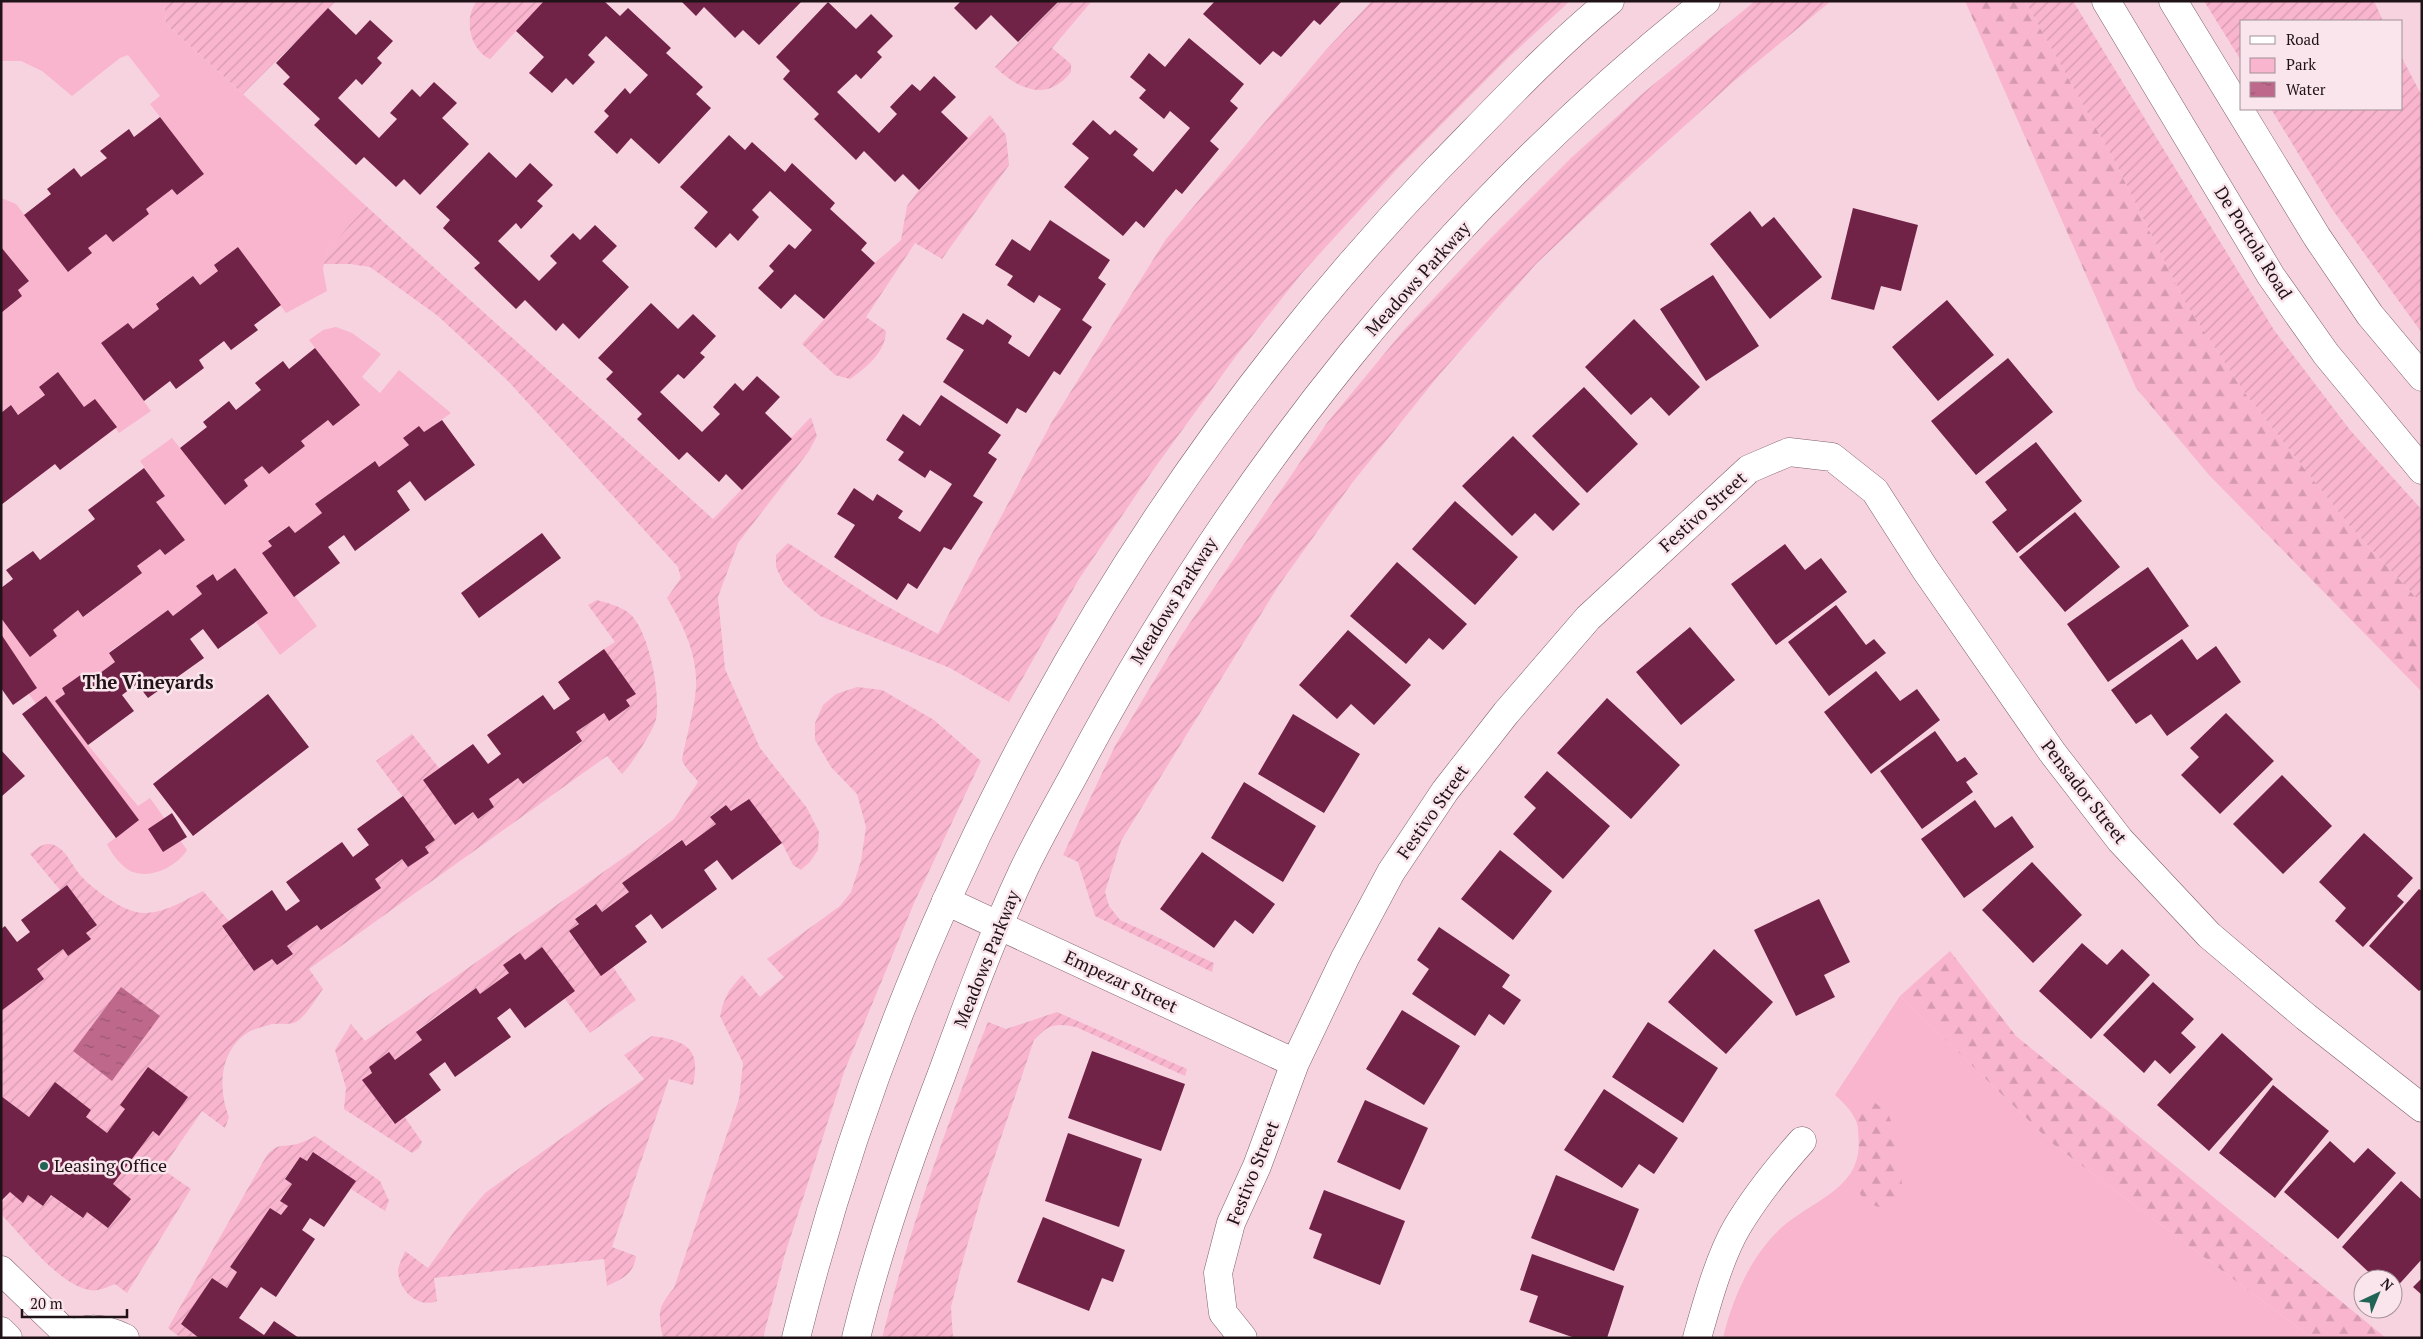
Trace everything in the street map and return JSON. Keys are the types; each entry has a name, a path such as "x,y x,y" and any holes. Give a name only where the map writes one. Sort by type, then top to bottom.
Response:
{"main road":[{"path":"796,1338 822,1240 877,1070 946,901 972,842 1024,741 1103,600 1198,457 1284,343 1396,212 1489,116 1610,1"},
{"name":"Meadows Parkway","path":"856,1338 872,1273 906,1168 999,924 1024,870 1119,690 1215,535 1305,410 1406,289 1516,170 1637,56 1706,1"},
{"name":"De Portola Road","path":"2106,1 2271,276 2326,354 2422,470"},
{"path":"2173,1 2317,237 2370,315 2422,377"},
{"name":"Festivo Street","path":"1243,1338 1223,1313 1218,1273 1231,1223 1257,1166 1295,1063 1345,958 1392,872 1445,791 1506,713 1588,618 1703,510 1749,470 1789,452"},
{"name":"Pensador Street","path":"1789,452 1832,457 1875,491 1925,569 2052,752 2120,840 2209,935 2306,1017 2422,1108"},
{"name":"Empezar Street","path":"946,901 1295,1063"},
{"path":"1697,1338 1709,1294 1736,1228 1766,1182 1802,1141"},
{"path":"1,1270 69,1335 92,1328 110,1330 125,1338"},
{"path":"1,1331 8,1338"}],"green space":[{"path":"1,1 164,1 166,24 366,206 327,251 323,269 327,291 286,313 238,247 214,265 218,271 200,285 193,276 156,303 159,309 133,329 128,323 101,343 151,411 119,433 95,400 84,407 58,372 39,387 45,395 18,415 11,405 1,413 1,313 22,296 18,290 29,281 1,247 1,198 16,204 68,272 92,253 88,248 106,234 113,242 149,214 146,209 172,189 177,195 204,174 150,104 160,96 128,55 120,58 72,96 42,71 21,61 1,61"},
{"path":"164,1 336,1 243,94 166,24"},
{"path":"477,1 544,1 490,59 478,49 471,33 470,16"},
{"path":"1059,1 1092,1 1052,48 1071,64 1071,72 1062,82 1042,90 1023,86 1004,75 995,67"},
{"path":"1372,1 1570,1 1509,57 1397,169 1302,273 1236,356 1151,473 1079,579 1009,702 950,668 820,616 784,584 776,567 776,555 788,543 879,602 938,634 1053,420 1166,239 1325,51"},
{"path":"1755,1 1831,1 1733,82 1536,264 1439,375 1352,483 1279,585 1121,841 1105,892 1109,906 1120,920 1214,963 1212,972 1095,916 1078,862 1063,855 1116,744 1181,636 1327,423 1404,330 1484,245 1571,158 1642,94"},
{"path":"1965,1 2025,1 2115,162 2186,304 2245,393 2348,524 2422,604 2422,692 2209,475 2136,388"},
{"path":"2025,1 2073,1 2274,330 2350,430 2422,510 2422,604 2348,524 2245,393 2186,304 2115,162"},
{"path":"2204,1 2374,1 2383,20 2240,20 2240,59"},
{"path":"2403,60 2422,96 2422,333 2332,209 2272,110 2403,110"},
{"path":"990,115 1006,135 1009,165 942,259 915,243 866,317 886,331 879,353 863,370 850,379 835,375 802,344 875,263 901,240 907,206 919,190"},
{"path":"366,206 713,519 811,417 817,436 809,451 738,543 718,597 725,669 760,748 807,808 819,832 818,850 810,862 801,870 793,865 782,843 748,799 731,811 726,805 710,816 716,824 686,846 681,840 622,883 629,892 602,912 595,904 575,918 579,924 569,932 601,975 613,967 636,1000 590,1033 565,999 575,991 542,947 525,960 519,953 504,965 509,973 480,994 475,988 416,1031 422,1040 395,1060 389,1053 369,1067 372,1073 363,1080 394,1124 404,1116 422,1142 419,1148 412,1153 344,1109 346,1088 335,1050 351,1024 365,1041 640,846 674,819 698,782 682,760 694,706 696,676 695,664 688,641 679,619 667,598 681,578 678,567 507,380 438,316 370,267 350,264 324,264 327,251"},
{"path":"336,327 352,333 381,354 362,377 380,393 399,370 451,413 424,432 403,438 409,445 379,467 374,461 315,504 322,513 295,533 288,526 268,540 272,546 263,553 317,626 280,655 256,622 268,613 235,568 217,581 212,574 197,586 202,594 173,616 168,610 109,652 115,662 88,682 82,674 62,688 65,694 56,701 88,745 138,806 150,798 187,850 171,866 163,870 148,874 133,872 117,860 107,844 128,829 1,656 1,618 30,656 57,636 53,630 78,610 84,617 142,573 137,566 160,549 165,555 185,540 156,502 165,496 140,461 172,438 225,505 248,486 244,480 262,466 269,474 305,446 301,441 328,420 333,426 359,405 309,340 323,330"},
{"path":"597,600 622,608 636,621 648,647 655,679 657,695 656,719 636,756 626,770 622,774 607,756 309,969 323,989 300,1019 293,1023 272,1024 255,1029 238,1041 231,1050 223,1072 223,1095 229,1117 225,1128 202,1111 162,1169 191,1189 127,1293 115,1284 99,1290 89,1290 77,1286 53,1269 1,1214 1,1204 10,1192 23,1202 28,1195 43,1206 51,1195 82,1218 87,1212 108,1228 131,1199 63,1148 91,1110 55,1082 29,1117 1,1096 1,1011 44,979 37,969 63,949 68,956 90,938 86,933 97,925 67,885 60,890 30,854 44,844 60,848 81,876 94,888 121,906 138,913 154,912 176,905 203,891 229,921 222,927 254,971 272,959 277,965 293,954 287,946 317,925 322,930 381,888 375,879 402,859 408,867 429,853 425,847 435,840 376,761 412,734 439,768 423,780 455,825 473,812 478,819 494,807 489,799 518,778 523,784 582,742 576,732 604,713 609,720 630,706 626,700 636,694 604,649 615,642 588,605"},
{"path":"857,687 882,690 934,720 981,761 914,903 844,1072 785,1254 763,1338 663,1338 660,1311 664,1301 674,1288 739,1099 743,1063 720,1016 723,1004 729,991 742,975 760,997 784,977 767,959 840,906 851,892 861,861 866,827 857,794 831,767 815,740 815,723 823,705 836,694"},
{"path":"1950,951 2016,1036 2353,1311 2353,1319 2363,1319 2386,1338 2312,1338 2053,1144 1900,996"},
{"path":"1900,996 2053,1144 2312,1338 1723,1338 1731,1309 1743,1280 1768,1242 1790,1221 1841,1185 1850,1174 1857,1160 1860,1144 1859,1129 1854,1116 1835,1095"},
{"path":"1057,1012 1187,1069 1185,1076 1076,1027 1057,1025 1048,1028 1039,1035 1034,1040 982,1194 963,1260 951,1307 953,1338 882,1338 929,1178 988,1022 1006,1029"},
{"path":"652,1036 674,1041 689,1048 695,1062 695,1072 693,1085 669,1079 612,1247 636,1256 630,1272 607,1286 604,1259 434,1278 437,1301 423,1302 410,1296 401,1284 398,1270 405,1251 428,1268 466,1215 485,1193 644,1079 624,1055"},
{"path":"1874,1102 1888,1113 1897,1138 1903,1194 1897,1204 1887,1208 1876,1206 1865,1200 1850,1177 1858,1152 1857,1113 1866,1104"},
{"path":"315,1136 380,1181 389,1201 385,1211 351,1189 355,1181 314,1152 307,1161 300,1157 285,1178 292,1184 280,1200 288,1206 281,1215 270,1208 230,1267 237,1272 227,1288 212,1278 181,1324 199,1338 181,1338 168,1328 267,1155 281,1146 298,1144"}],"water":[{"path":"121,987 160,1016 112,1081 73,1051"}],"building":[{"path":"544,1 604,1 620,16 628,8 671,48 666,53 703,87 696,94 711,108 659,164 631,138 617,154 594,132 609,116 604,111 625,88 630,94 648,75 606,36 588,55 595,62 573,85 566,78 552,93 529,73 544,57 516,31"},
{"path":"681,1 802,1 759,45 743,30 735,38 704,7 696,16"},
{"path":"961,1 1059,1 1018,42 991,15 976,30 954,8"},
{"path":"1215,1 1342,1 1320,25 1314,20 1281,57 1273,51 1260,65 1203,14"},
{"path":"828,2 856,29 871,14 893,36 877,52 882,57 861,79 856,74 837,92 879,133 897,114 890,107 912,84 920,91 934,76 956,97 941,112 968,138 919,190 903,174 895,182 864,151 856,160 814,119 819,114 783,79 790,71 776,57"},
{"path":"328,8 356,35 370,20 393,41 377,58 382,63 362,85 356,79 338,98 379,138 397,119 390,113 412,89 420,97 434,82 457,103 442,118 469,144 420,195 404,179 396,187 364,157 356,165 314,125 320,119 283,84 290,77 276,63"},
{"path":"1189,38 1244,84 1230,101 1238,108 1210,141 1219,149 1182,194 1176,189 1144,228 1136,221 1123,236 1064,187 1089,158 1072,144 1093,120 1110,135 1115,130 1138,149 1133,155 1153,172 1190,128 1170,111 1164,119 1139,98 1146,90 1130,77 1149,53 1165,67"},
{"path":"160,117 204,174 177,195 172,189 146,209 149,214 113,242 106,234 88,248 92,253 68,272 24,215 51,194 47,189 74,168 81,177 107,158 100,151 129,129 134,137"},
{"path":"729,135 745,150 752,142 785,172 792,163 835,203 830,209 867,243 861,250 875,263 824,319 795,294 781,309 758,288 774,271 769,266 789,244 795,249 812,230 770,191 752,210 759,217 738,241 730,233 716,248 694,228 708,212 680,187"},
{"path":"489,152 516,178 530,163 553,185 537,201 543,206 521,229 516,223 498,241 539,281 557,263 550,256 573,233 580,240 595,225 617,246 602,261 629,287 579,339 563,323 556,331 525,300 516,309 474,268 480,263 443,228 450,220 436,207"},
{"path":"1853,208 1918,225 1901,291 1881,286 1874,310 1831,299"},
{"path":"1750,211 1762,227 1774,217 1822,277 1770,319 1710,244"},
{"path":"1050,220 1110,260 1098,278 1106,284 1082,320 1092,327 1060,375 1054,371 1026,413 1017,408 1007,424 943,382 964,350 946,339 963,313 983,325 987,319 1012,336 1008,343 1029,357 1061,309 1039,295 1034,303 1007,285 1013,276 995,265 1012,239 1030,251"},
{"path":"1,247 29,281 18,290 22,296 1,313"},
{"path":"238,247 281,305 254,325 258,330 231,350 224,341 199,360 204,368 176,389 170,381 144,401 101,343 128,323 133,329 159,309 156,304 193,276 200,285 218,271 214,265"},
{"path":"1713,275 1759,346 1706,381 1660,309"},
{"path":"1947,300 1994,355 1938,401 1892,347"},
{"path":"651,303 678,329 693,314 716,336 700,353 705,357 684,379 678,374 660,392 702,432 720,414 713,407 735,383 743,391 757,376 780,397 765,413 792,439 742,490 726,474 719,482 687,452 679,460 637,419 642,414 606,379 613,372 598,358"},
{"path":"1634,319 1700,387 1669,416 1651,397 1631,415 1585,367"},
{"path":"315,348 360,405 333,426 328,420 301,441 305,446 269,474 262,466 244,480 248,486 225,505 180,448 207,427 203,422 229,401 236,410 261,390 255,383 283,361 289,369"},
{"path":"2008,358 2053,412 1976,475 1931,421"},
{"path":"58,372 84,407 95,399 117,427 60,470 55,464 1,505 1,413 11,405 18,415 45,395 39,387"},
{"path":"1584,387 1638,444 1587,493 1532,436"},
{"path":"941,395 1001,435 988,453 997,459 973,496 983,502 951,550 944,547 917,589 908,583 897,600 834,557 855,525 837,514 854,488 873,501 877,494 903,511 898,518 920,532 952,484 930,470 925,478 898,460 904,452 886,440 903,414 920,426"},
{"path":"442,420 475,465 425,501 410,481 397,491 410,510 355,551 344,535 328,547 340,563 294,597 262,553 272,546 268,541 289,526 295,533 322,513 315,504 375,461 379,467 409,445 403,438 419,426 424,432"},
{"path":"1513,436 1580,504 1553,531 1535,513 1512,536 1462,486"},
{"path":"2036,442 2082,501 2017,553 1992,522 2007,510 1985,482"},
{"path":"144,468 165,496 156,502 185,540 165,555 160,549 137,566 142,573 83,617 78,610 53,630 57,636 30,657 1,618 1,588 13,579 6,570 33,551 40,560 95,519 88,510"},
{"path":"1455,501 1518,557 1475,605 1412,549"},
{"path":"2075,512 2120,567 2065,612 2019,557"},
{"path":"542,533 561,558 479,618 461,593"},
{"path":"1785,544 1805,570 1821,558 1847,592 1776,645 1731,584"},
{"path":"1397,562 1467,624 1443,650 1429,638 1406,664 1350,616"},
{"path":"2148,567 2189,626 2108,682 2067,624"},
{"path":"235,568 268,613 218,649 203,629 190,639 204,658 148,698 137,684 122,695 134,711 88,745 55,701 65,694 62,688 82,674 88,682 115,662 109,653 168,610 173,616 202,594 196,586 213,574 217,581"},
{"path":"1836,605 1866,645 1874,639 1886,653 1829,696 1788,642"},
{"path":"1690,627 1735,680 1681,725 1636,672"},
{"path":"1348,630 1411,685 1374,725 1351,704 1337,719 1299,685"},
{"path":"1,634 37,688 13,705 1,688"},
{"path":"2182,639 2197,660 2216,646 2241,682 2167,736 2151,714 2136,724 2111,690"},
{"path":"604,649 636,694 626,700 630,706 609,721 604,713 576,732 582,741 523,784 518,778 489,799 494,807 478,819 473,812 455,825 423,780 473,744 488,764 501,754 487,735 543,695 554,710 570,699 558,682"},
{"path":"1876,671 1900,701 1917,689 1940,720 1871,774 1824,712"},
{"path":"268,694 309,747 193,836 153,784"},
{"path":"46,696 139,820 116,838 22,714"},
{"path":"1607,698 1680,765 1631,819 1557,753"},
{"path":"2226,713 2274,761 2220,814 2181,775 2199,757 2190,748"},
{"path":"1293,714 1360,754 1324,813 1258,774"},
{"path":"1935,731 1957,762 1965,757 1978,774 1966,782 1973,792 1922,829 1880,771"},
{"path":"1,750 25,776 2,796 1,795"},
{"path":"1547,771 1610,826 1563,879 1513,834 1536,808 1524,797"},
{"path":"2282,775 2332,826 2283,874 2233,824"},
{"path":"1244,782 1316,826 1283,882 1211,838"},
{"path":"403,796 435,840 425,847 429,853 408,867 402,859 375,879 381,888 321,930 317,925 287,946 293,954 277,965 272,959 254,971 222,926 272,890 286,911 300,901 286,882 342,842 353,857 369,845 357,829"},
{"path":"749,799 782,843 732,880 717,860 704,870 717,889 662,929 651,914 635,926 647,942 601,976 569,931 579,924 575,919 596,904 602,912 629,892 622,883 682,840 686,846 716,824 710,817 726,805 731,811"},
{"path":"1975,800 1995,828 2012,816 2034,847 1964,898 1921,839"},
{"path":"172,813 187,837 163,852 148,829"},
{"path":"2364,833 2413,878 2397,896 2404,902 2363,947 2335,921 2346,908 2319,882"},
{"path":"1500,850 1552,891 1513,940 1461,899"},
{"path":"1202,852 1275,904 1253,934 1235,920 1214,948 1160,909"},
{"path":"2032,862 2082,915 2033,963 1982,910"},
{"path":"67,885 97,925 86,933 91,939 68,956 63,949 37,969 44,979 1,1011 1,929 5,926 17,942 30,932 21,920"},
{"path":"2419,889 2422,891 2422,989 2419,991 2369,946"},
{"path":"1819,899 1850,962 1824,975 1835,997 1796,1016 1754,930"},
{"path":"1439,927 1510,975 1502,987 1521,1000 1504,1025 1489,1014 1475,1036 1412,994 1429,969 1417,960"},
{"path":"2082,943 2107,965 2122,949 2150,975 2091,1039 2039,991"},
{"path":"542,947 575,991 525,1028 510,1008 497,1018 511,1037 455,1077 445,1062 429,1074 441,1090 395,1124 362,1080 372,1073 369,1067 389,1052 395,1060 422,1040 416,1032 476,988 480,994 509,973 503,965 520,953 525,960"},
{"path":"1714,949 1773,1002 1726,1054 1668,1002"},
{"path":"2153,982 2194,1019 2181,1033 2196,1047 2170,1074 2155,1060 2144,1073 2103,1035"},
{"path":"1402,1010 1460,1046 1424,1105 1366,1069"},
{"path":"1648,1022 1718,1068 1683,1123 1612,1077"},
{"path":"2222,1033 2273,1079 2209,1151 2157,1105"},
{"path":"1092,1051 1185,1084 1161,1151 1068,1118"},
{"name":"Leasing Office","path":"148,1067 188,1097 159,1136 153,1131 113,1184 131,1199 108,1228 87,1212 83,1218 51,1195 43,1206 28,1195 23,1203 10,1192 1,1201 1,1096 29,1117 55,1082 91,1110 86,1117 107,1133 125,1109 120,1105"},
{"path":"2273,1085 2329,1131 2275,1198 2219,1153"},
{"path":"1604,1089 1678,1138 1654,1174 1639,1164 1622,1188 1564,1150"},
{"path":"1365,1100 1428,1128 1400,1190 1337,1162"},
{"path":"1068,1133 1142,1159 1119,1227 1045,1201"},
{"path":"2330,1141 2354,1163 2368,1148 2396,1173 2338,1239 2284,1192"},
{"path":"313,1152 356,1181 324,1227 310,1218 302,1230 315,1239 276,1297 261,1287 239,1318 264,1335 274,1321 299,1338 199,1338 181,1324 212,1278 227,1288 237,1272 230,1267 270,1208 281,1215 288,1206 280,1201 292,1184 285,1179 300,1157 307,1161"},
{"path":"1556,1175 1639,1209 1614,1271 1531,1238"},
{"path":"2401,1181 2422,1200 2422,1259 2403,1280 2403,1269 2365,1269 2342,1247"},
{"path":"1324,1190 1405,1221 1380,1285 1313,1258 1322,1234 1309,1229"},
{"path":"1043,1217 1125,1250 1113,1282 1102,1278 1089,1311 1017,1282"},
{"path":"1532,1254 1624,1286 1607,1338 1575,1338 1529,1322 1538,1296 1520,1290"},
{"path":"2422,1278 2422,1295 2413,1287"}],"place":[{"name":"Leasing Office","path":"44,1166"}],"district":[{"name":"The Vineyards","path":"148,682"}]}
